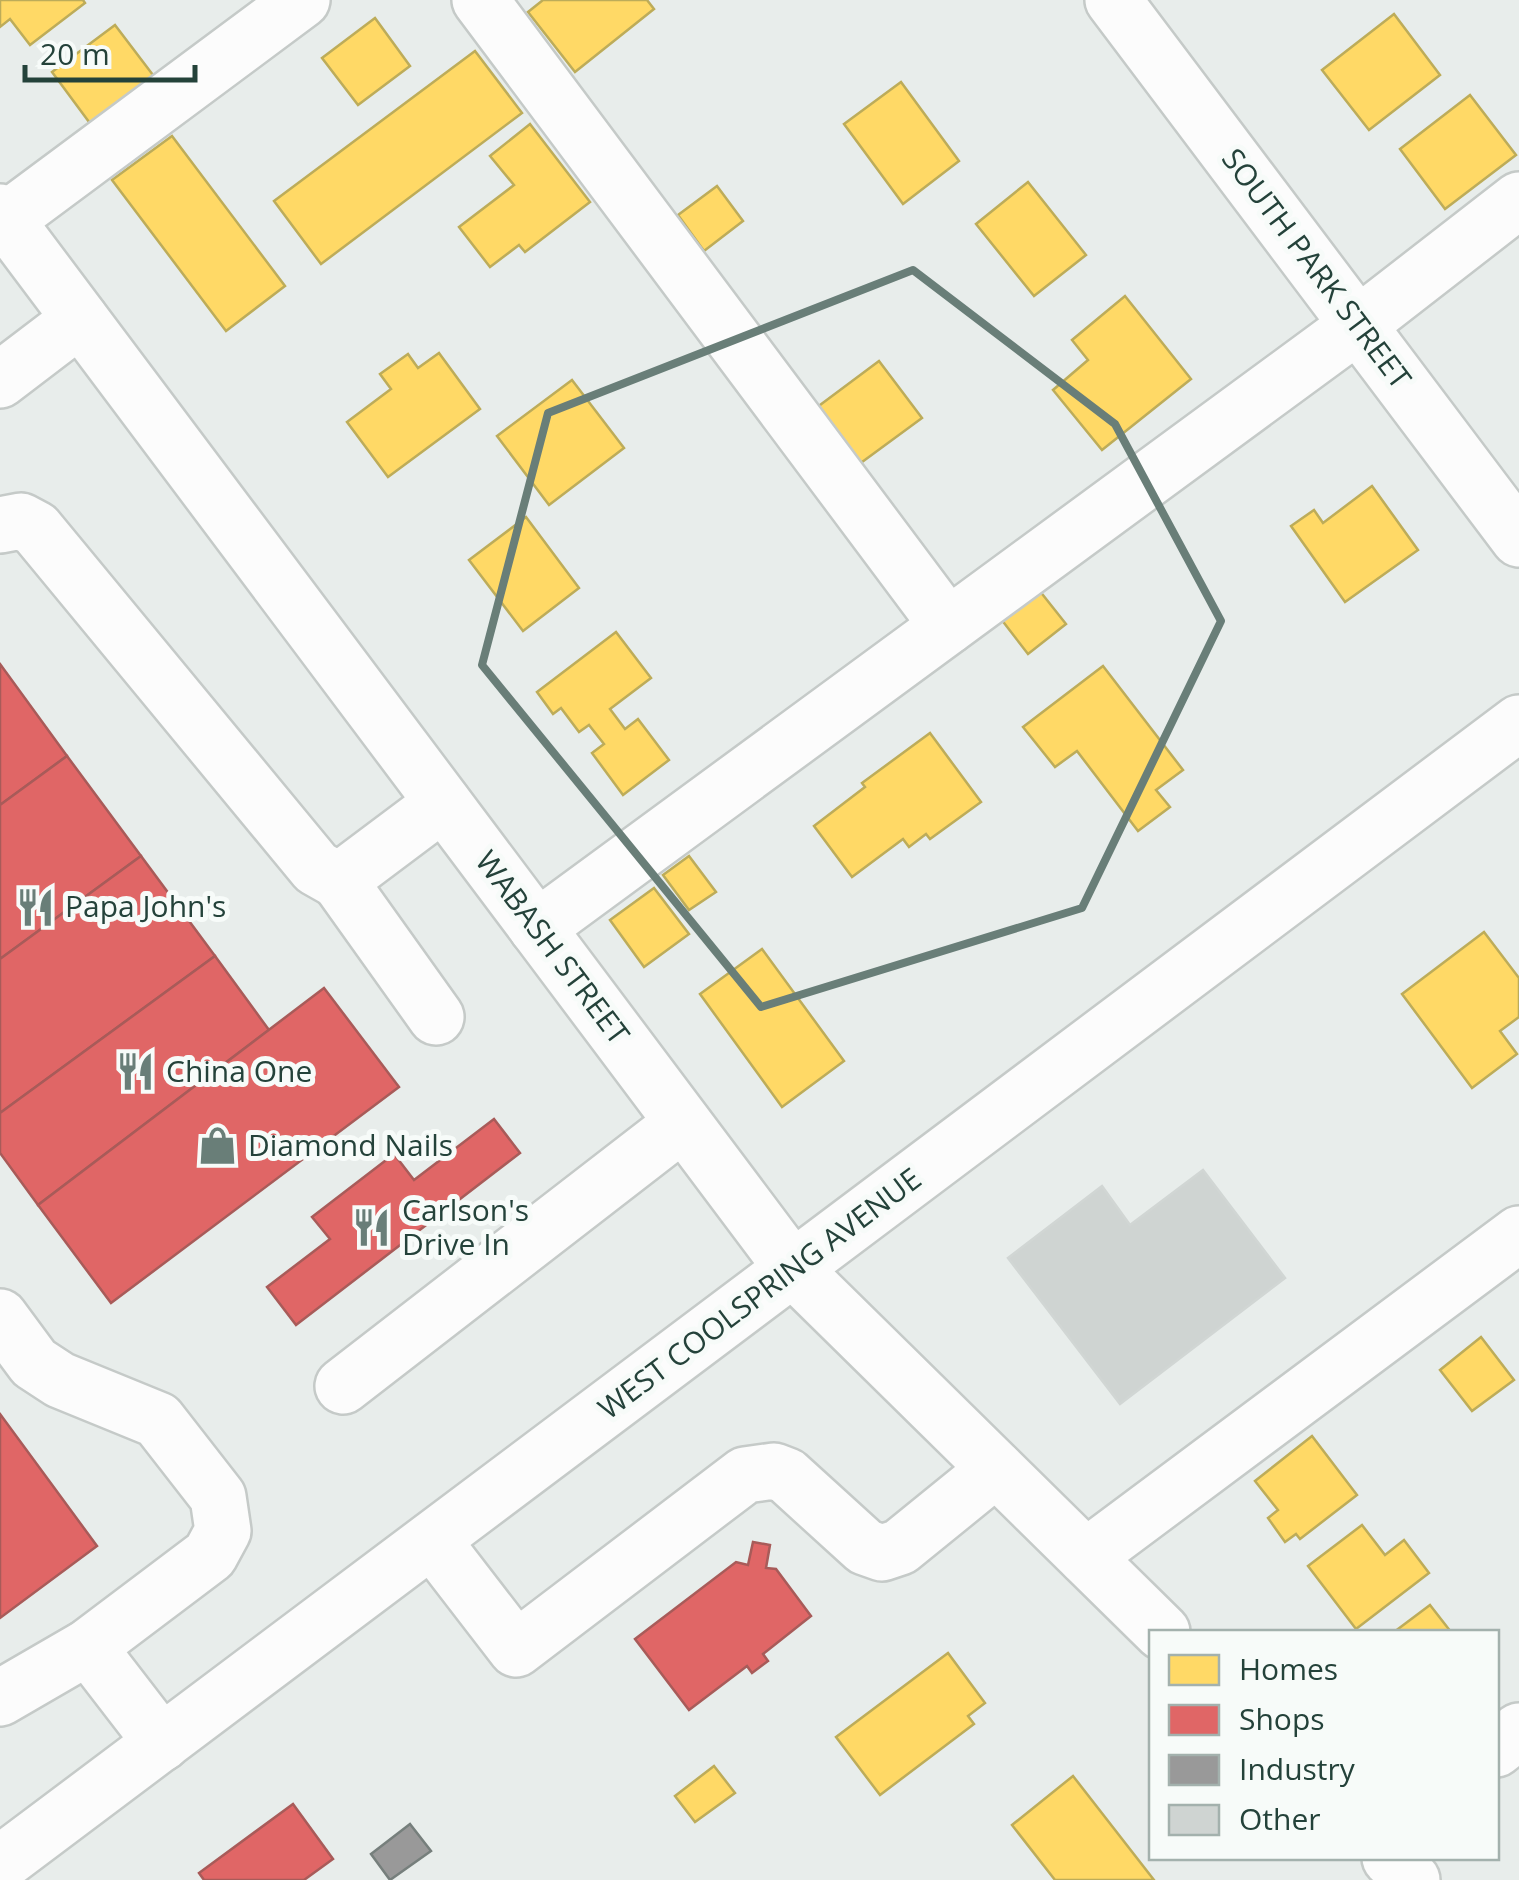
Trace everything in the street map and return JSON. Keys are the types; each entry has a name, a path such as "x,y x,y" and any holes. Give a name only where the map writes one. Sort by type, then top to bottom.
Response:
{"street":[{"path":"3,216 302,0"},
{"path":"480,0 948,626"},
{"name":"SOUTH PARK STREET","path":"1113,0 1519,539"},
{"path":"537,928 1358,325 1519,200"},
{"name":"WABASH STREET","path":"3,216 793,1269 1160,1630"},
{"path":"0,380 80,320"},
{"path":"0,525 20,521 36,529 316,868 339,881 436,1017"},
{"name":"WEST COOLSPRING AVENUE","path":"0,1864 1519,723"},
{"path":"339,881 443,803"},
{"path":"343,1386 683,1123"},
{"path":"1086,1558 1519,1234"},
{"path":"0,1317 34,1363 60,1380 158,1420 218,1496 223,1531 210,1555 88,1647 0,1698"},
{"path":"432,1540 516,1649 745,1475 774,1471 787,1476 865,1546 882,1554 900,1547 996,1469"},
{"path":"88,1647 162,1743"},
{"path":"1392,1860 1412,1880"}],"highlighted area":[{"path":"913,270 1115,424 1221,621 1082,908 761,1007 482,665 548,413"}],"building: Homes":[{"path":"0,0 85,3 30,45 10,19 0,27"},
{"path":"543,0 647,0 654,9 575,72 528,12"},
{"path":"1394,14 1440,75 1369,130 1322,70"},
{"path":"375,18 410,66 358,105 322,58"},
{"path":"115,25 156,79 92,126 52,72"},
{"path":"475,51 522,113 321,264 274,201"},
{"path":"901,82 959,161 903,204 844,124"},
{"path":"1470,95 1516,155 1445,209 1400,149"},
{"path":"530,124 590,202 525,252 519,245 490,267 459,227 514,185 490,156"},
{"path":"172,136 285,286 226,331 112,180"},
{"path":"1028,182 1086,255 1034,296 976,224"},
{"path":"717,186 743,221 704,251 678,215"},
{"path":"1125,296 1191,379 1102,450 1053,390 1088,360 1072,340"},
{"path":"439,353 480,409 388,477 347,422 391,389 380,374 408,354 418,368"},
{"path":"879,361 922,418 858,465 816,408"},
{"path":"572,380 624,448 549,505 497,436"},
{"path":"1372,486 1418,550 1345,602 1291,526 1314,510 1323,523"},
{"path":"526,517 579,588 523,631 469,560"},
{"path":"1039,590 1066,624 1028,654 1001,619"},
{"path":"616,632 651,678 610,709 625,729 638,719 669,760 623,795 592,753 604,744 589,725 579,732 561,708 553,714 537,692"},
{"path":"1103,666 1183,770 1156,790 1170,807 1138,831 1077,751 1055,767 1023,727"},
{"path":"930,733 981,802 930,839 926,834 909,847 903,839 852,877 814,826 865,787 862,783"},
{"path":"689,856 716,892 689,910 663,875"},
{"path":"654,888 689,934 644,967 610,920"},
{"path":"1484,932 1519,978 1519,1017 1500,1031 1517,1054 1472,1088 1402,994"},
{"path":"762,949 844,1061 782,1107 700,994"},
{"path":"1481,1337 1514,1380 1472,1411 1440,1370"},
{"path":"1312,1436 1357,1495 1300,1539 1296,1534 1285,1542 1268,1518 1278,1510 1255,1481"},
{"path":"1362,1525 1385,1555 1404,1540 1429,1573 1356,1629 1308,1566"},
{"path":"1430,1605 1449,1630 1397,1630"},
{"path":"948,1653 985,1703 968,1716 974,1724 880,1795 836,1737"},
{"path":"714,1766 735,1793 695,1822 675,1796"},
{"path":"1073,1776 1154,1880 1055,1880 1012,1825"}],"building: Shops":[{"path":"0,664 67,756 0,805"},
{"name":"Papa John's","path":"67,756 141,856 0,959 0,805"},
{"path":"141,856 215,956 0,1113 0,959"},
{"name":"China One","path":"215,956 269,1030 38,1205 0,1153 0,1113"},
{"name":"Diamond Nails","path":"324,988 399,1087 111,1303 38,1205"},
{"name":"Carlson's Drive In","path":"494,1119 520,1153 296,1325 267,1287 330,1239 312,1217 394,1154 414,1180"},
{"path":"0,1414 97,1546 0,1618"},
{"path":"753,1542 770,1545 766,1568 776,1569 811,1616 763,1654 768,1661 752,1673 747,1666 689,1710 635,1639 736,1562 748,1565"},
{"path":"293,1804 333,1859 304,1880 204,1880 199,1873"}],"building: Industry":[{"path":"410,1824 431,1851 390,1880 371,1854"}],"building: Other":[{"path":"1203,1170 1285,1278 1120,1404 1008,1258 1102,1186 1130,1225"}],"place":[{"name":"Papa John's","path":"35,907"},
{"name":"China One","path":"136,1072"},
{"name":"Diamond Nails","path":"218,1146"},
{"name":"Carlson's Drive In","path":"372,1228"}]}
